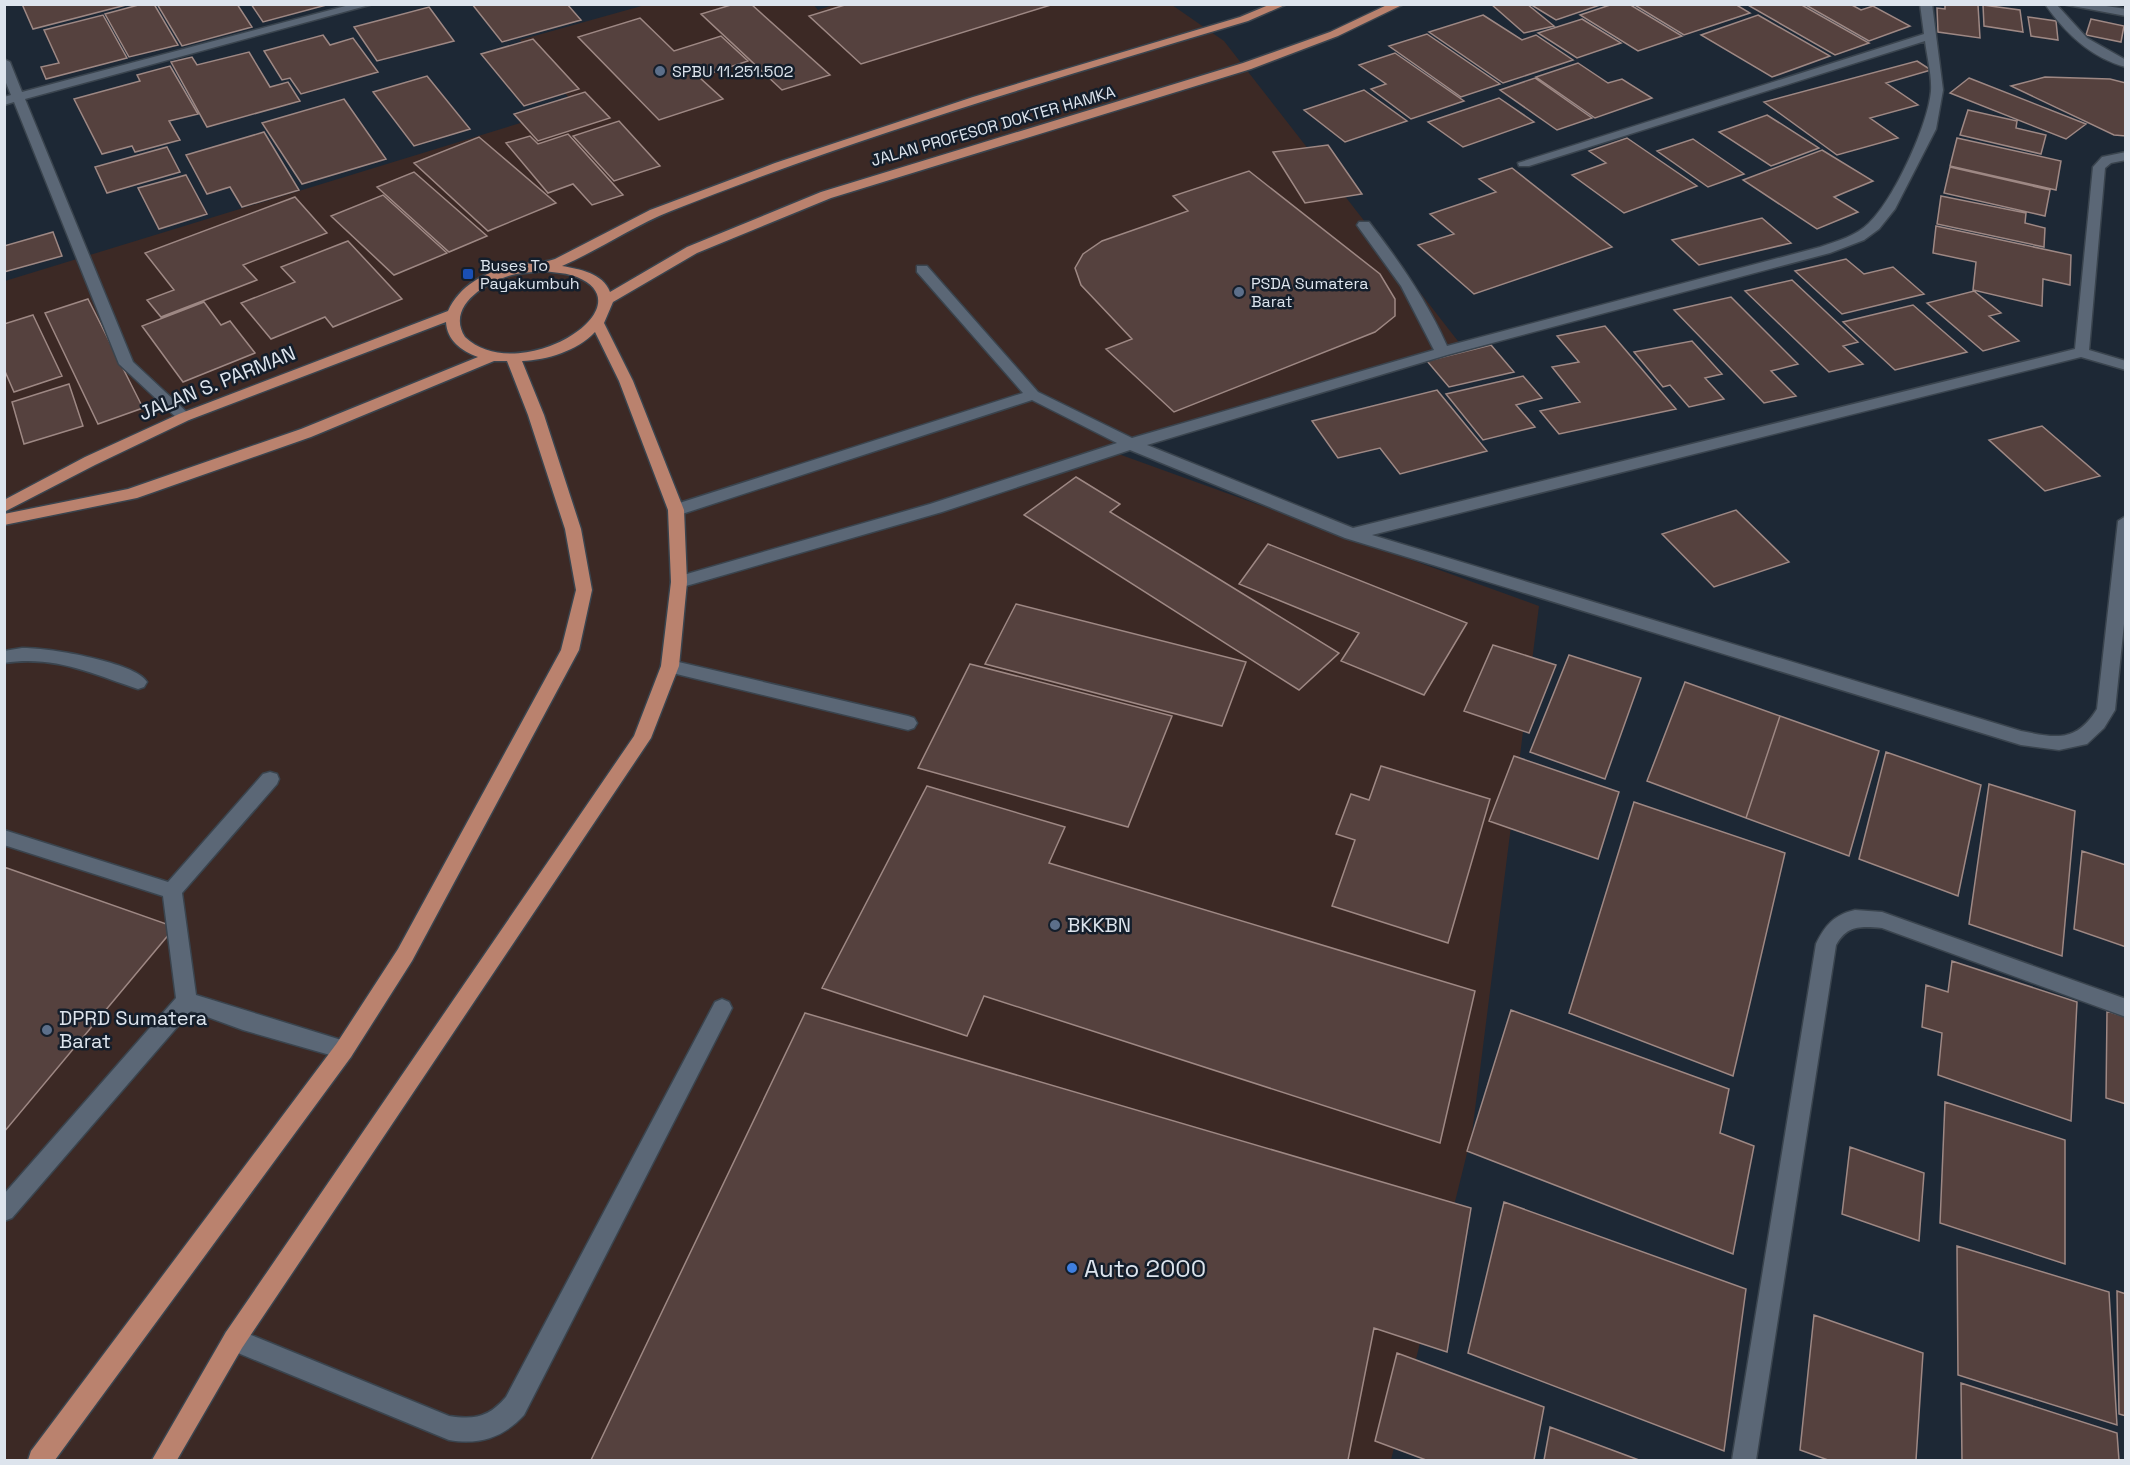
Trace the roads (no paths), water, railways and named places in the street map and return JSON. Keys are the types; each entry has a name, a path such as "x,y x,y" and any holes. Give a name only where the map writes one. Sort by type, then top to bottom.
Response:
{"main road":[{"name":"JALAN PROFESOR DOKTER HAMKA","path":"547,267 639,220 851,141 1009,89 1244,19 1282,4"},
{"name":"JALAN PROFESOR DOKTER HAMKA","path":"606,300 692,250 826,195 1247,66 1334,34 1398,4"},
{"path":"547,267 566,268 594,280 606,300 605,312 598,324 577,342 547,354 513,358 492,356 476,351 460,341 453,328 453,314 460,301 471,289 488,279 527,268 547,267"},
{"name":"JALAN S. PARMAN","path":"4,507 90,461 184,417 453,314"},
{"path":"164,1461 234,1340 642,738 670,666 679,582 676,510 626,381 598,324"},
{"path":"4,520 131,494 306,433 427,385 492,356"},
{"path":"40,1461 344,1050 405,955 570,650 584,590 573,529 536,415 513,358"}],"street":[{"path":"4,101 368,4"},
{"path":"679,582 936,508 1131,444 1442,352 1825,250 1869,231 1888,209 1930,129 1936,90 1926,4"},
{"path":"2050,4 2068,29 2084,44 2126,64"},
{"path":"2067,4 2126,13"},
{"path":"1524,163 1929,36"},
{"path":"4,62 126,364 184,417"},
{"path":"2082,352 2099,167 2108,160 2126,156"},
{"path":"1364,225 1409,283 1424,308 1442,352"},
{"path":"922,269 1033,395 1131,444 1351,534 2020,738 2067,743 2080,741 2098,726 2106,710 2126,522"},
{"path":"1351,534 2082,352 2126,366"},
{"path":"676,510 1033,395"},
{"path":"4,657 41,652 97,665 138,682"},
{"path":"670,666 908,723"},
{"path":"4,1211 187,1001 172,891 270,778"},
{"path":"4,837 172,891"},
{"path":"1744,1461 1826,944 1837,925 1855,918 1882,920 2126,1008"},
{"path":"187,1001 243,1021 344,1050"},
{"path":"234,1340 448,1428 477,1432 499,1422 515,1406 722,1008"}],"place":[{"name":"SPBU 11.251.502","path":"660,71"},
{"name":"Buses To Payakumbuh","path":"468,274"},
{"name":"PSDA Sumatera Barat","path":"1239,292"},
{"name":"BKKBN","path":"1055,925"},
{"name":"DPRD Sumatera Barat","path":"47,1030"},
{"name":"Auto 2000","path":"1072,1268"}]}
